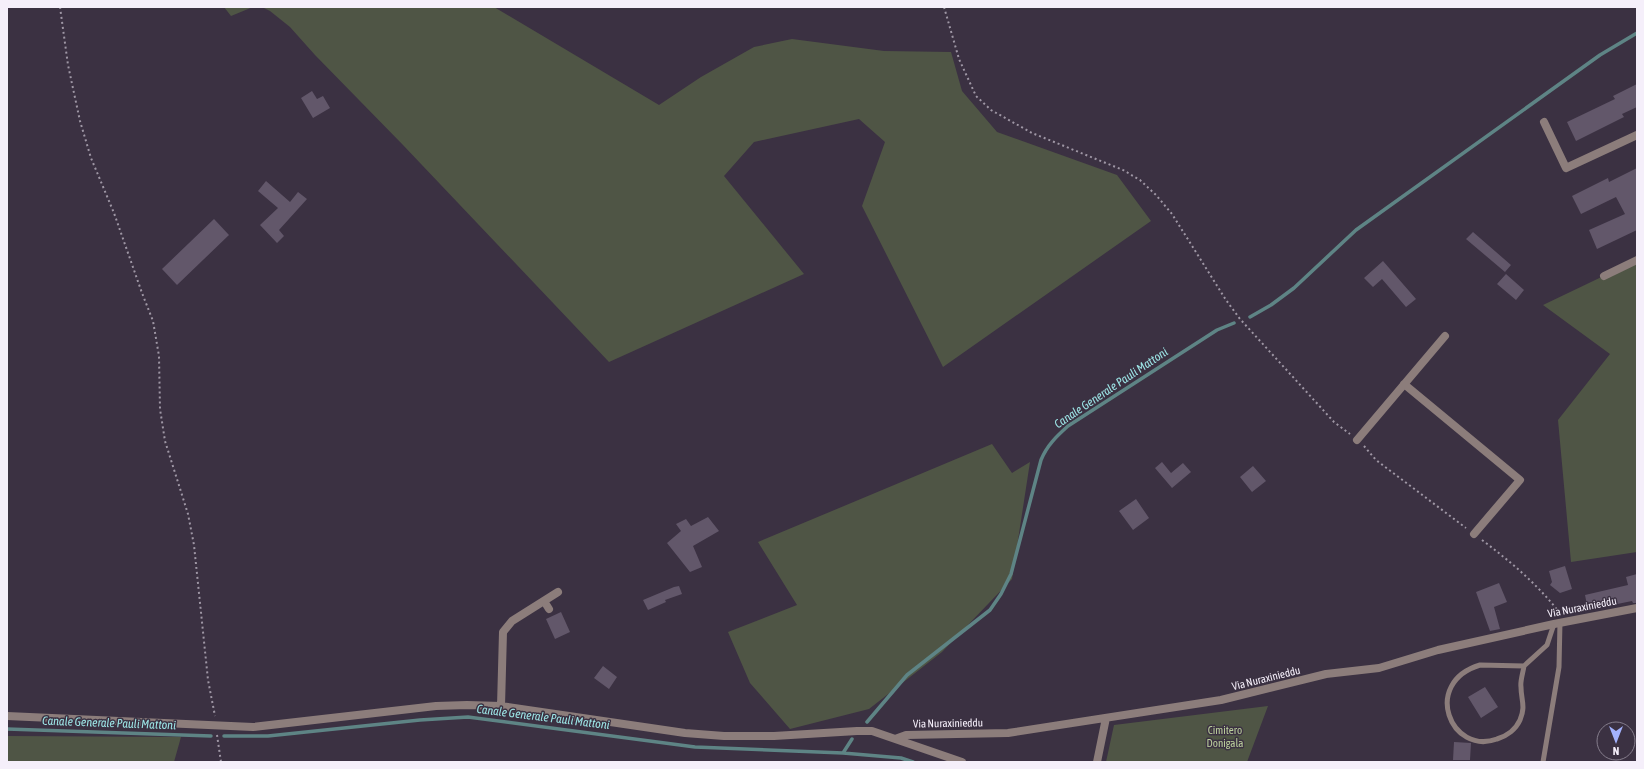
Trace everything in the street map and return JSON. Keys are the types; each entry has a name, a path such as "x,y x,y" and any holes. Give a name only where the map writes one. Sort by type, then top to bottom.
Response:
{"street":[{"path":"1544,122 1566,168 1637,135"},
{"path":"1604,276 1637,260"},
{"path":"1357,440 1445,336"},
{"path":"1404,384 1520,480 1474,534"},
{"path":"501,706 503,632 512,621 558,592"},
{"path":"544,601 549,609"},
{"name":"Via Nuraxinieddu","path":"895,739 906,735 1008,733 1221,700 1326,674 1379,668 1438,650 1560,622 1637,608"},
{"path":"7,716 253,727 436,706 501,706 685,733 774,736 857,730 872,731 962,762"},
{"path":"1097,762 1106,718"}],"lane":[{"path":"1524,666 1480,665 1468,669 1458,676 1451,686 1447,698 1448,711 1452,722 1460,732 1475,740 1492,741 1503,737 1513,730 1520,721 1523,710 1524,699 1521,688 1524,666 1547,645 1560,622"},
{"path":"1543,762 1559,667 1560,622"}],"path":[{"path":"60,7 68,65 86,143 114,213 153,321 159,356 161,415 165,441 188,514 194,545 208,680 221,762"},
{"path":"944,7 959,59 976,96 991,110 1032,132 1123,170 1140,180 1156,195 1172,214 1240,320 1334,422 1366,448 1376,460 1510,561 1537,586 1560,622"}],"green space":[{"path":"224,7 253,7 231,16"},
{"path":"262,7 494,7 659,105 701,77 754,47 792,39 884,51 951,52 962,91 997,132 1117,175 1151,221 943,367 862,206 885,142 859,119 754,142 724,176 804,274 609,362 403,145 315,55 290,27 270,11"},
{"path":"1637,260 1637,552 1571,562 1558,420 1610,354 1543,305"},
{"path":"992,444 1012,473 1030,462 1012,579 942,652 869,709 790,729 750,683 728,632 797,605 758,542"},
{"name":"Cimitero Donigala","path":"1268,706 1247,762 1106,762 1114,725"},
{"path":"7,736 181,737 174,762 7,762"}],"building":[{"path":"1637,84 1637,107 1622,114 1624,117 1576,141 1567,122 1615,99 1613,96"},
{"path":"312,91 317,99 323,96 330,108 313,118 301,98"},
{"path":"1637,168 1637,230 1597,249 1589,230 1625,214 1616,197 1581,214 1572,196 1608,178 1609,182"},
{"path":"266,181 290,202 298,192 307,199 279,230 284,236 277,243 260,225 278,208 258,191"},
{"path":"214,219 229,235 177,285 162,269"},
{"path":"1473,232 1511,265 1505,272 1466,239"},
{"path":"1383,261 1416,299 1406,307 1382,279 1373,287 1364,278"},
{"path":"1506,274 1524,290 1516,300 1497,284"},
{"path":"1162,462 1171,473 1183,463 1191,472 1172,488 1155,468"},
{"path":"1253,466 1266,481 1252,492 1240,477"},
{"path":"1136,499 1149,518 1133,530 1119,511"},
{"path":"708,517 719,531 693,546 702,567 690,572 667,543 681,531 676,524 686,519 691,526"},
{"path":"1565,566 1572,589 1560,593 1550,585 1552,582 1549,571"},
{"path":"1637,574 1637,603 1633,603 1632,601 1588,610 1585,595 1628,585 1626,577"},
{"path":"1499,583 1507,602 1494,607 1500,629 1490,631 1476,592"},
{"path":"679,586 682,594 665,600 666,602 648,610 643,600"},
{"path":"561,612 570,632 555,639 546,619"},
{"path":"603,666 617,677 609,689 594,678"},
{"path":"1485,687 1498,707 1481,718 1468,697"},
{"path":"1454,742 1471,743 1470,760 1453,760"}],"waterway":[{"path":"1250,317 1271,305 1294,288 1356,230 1600,55 1637,33"},
{"name":"Canale Generale Pauli Mattoni","path":"867,722 907,675 990,610 1001,594 1011,574 1041,460 1049,445 1056,437 1068,426 1217,330 1234,323"},
{"name":"Canale Generale Pauli Mattoni","path":"224,736 268,736 420,720 468,717 695,747 843,753 901,758 913,762"},
{"name":"Canale Generale Pauli Mattoni","path":"7,729 211,736"},
{"name":"Canale Generale Pauli Mattoni","path":"843,753 852,739"}]}
